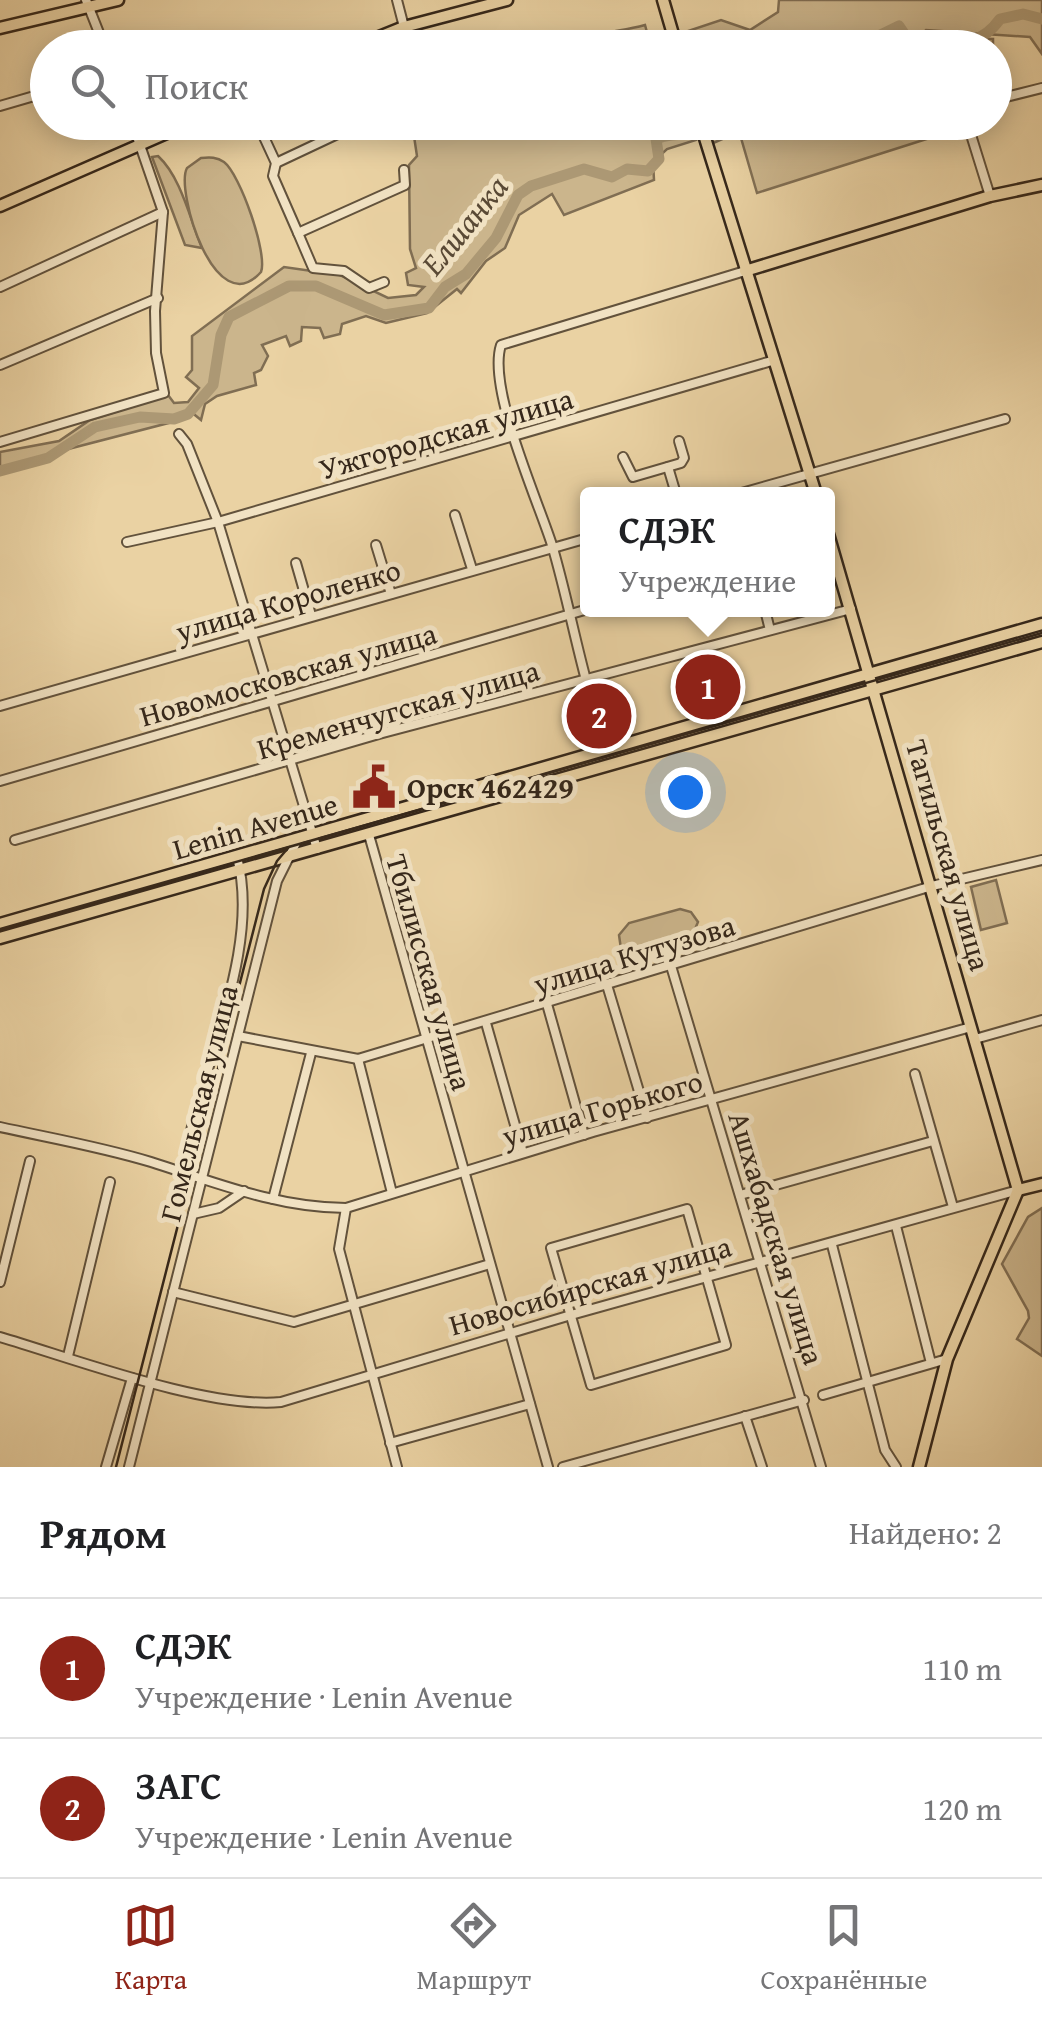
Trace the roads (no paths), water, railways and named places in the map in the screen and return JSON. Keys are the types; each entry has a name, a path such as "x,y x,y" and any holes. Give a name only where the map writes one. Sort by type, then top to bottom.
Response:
{"main road":[{"path":"0,28 87,4 118,0"},
{"path":"397,30 507,0"},
{"path":"663,0 672,30"},
{"path":"0,206 154,140"},
{"path":"706,140 814,487"},
{"path":"745,271 990,196 1042,184"},
{"name":"Тагильская улица","path":"835,556 876,687 1018,1190"},
{"name":"Lenin Avenue","path":"0,924 1042,624"},
{"name":"Lenin Avenue","path":"0,938 1042,642"},
{"name":"Новосибирская улица","path":"1018,1190 1042,1184"},
{"path":"919,1467 947,1358 1018,1190"}],"street":[{"path":"397,0 404,27"},
{"path":"87,4 98,30"},
{"path":"1012,96 1042,88"},
{"path":"0,106 30,97"},
{"path":"0,442 164,393 156,353 163,212 139,140"},
{"path":"266,140 276,162 273,176 314,268 344,272 370,288 384,282"},
{"path":"276,162 324,140"},
{"path":"973,140 990,196"},
{"path":"298,233 405,185 404,170"},
{"path":"0,287 163,212"},
{"path":"586,680 553,548 501,393 496,360 501,345 745,271"},
{"path":"0,365 158,298"},
{"name":"Ужгородская улица","path":"127,542 218,522 775,360"},
{"path":"765,487 1005,419"},
{"path":"179,434 187,444 218,522 317,849"},
{"path":"623,457 633,477 668,467 684,458 679,441"},
{"path":"668,467 674,487"},
{"path":"455,515 472,570"},
{"name":"улица Короленко","path":"0,706 580,540"},
{"path":"376,544 391,594"},
{"path":"296,563 311,615"},
{"name":"Кременчугская улица","path":"835,613 852,609"},
{"name":"Новомосковская улица","path":"0,781 580,612"},
{"path":"766,617 770,630"},
{"name":"Кременчугская улица","path":"15,840 821,617"},
{"path":"772,702 776,716"},
{"path":"673,730 677,744"},
{"path":"639,740 643,754"},
{"path":"556,764 560,779"},
{"path":"430,801 434,816"},
{"name":"Тбилисская улица","path":"368,835 548,1467"},
{"name":"Гомельская улица","path":"129,1467 238,1036 287,858 298,839"},
{"name":"Гомельская улица","path":"184,1175 234,969 244,886 237,857"},
{"name":"улица Кутузова","path":"238,1036 358,1059 932,886 1042,860"},
{"path":"36,914 40,927"},
{"name":"Ашхабадская улица","path":"671,966 821,1467"},
{"path":"607,985 648,1118"},
{"path":"547,1004 584,1135"},
{"name":"улица Горького","path":"0,1127 151,1162 244,1192 317,1208 346,1208 584,1135 973,1033 1042,1020"},
{"path":"486,1023 523,1153"},
{"path":"273,1198 311,1052"},
{"path":"358,1059 392,1193"},
{"path":"915,1074 953,1207"},
{"path":"740,1195 933,1141"},
{"path":"0,1282 30,1161"},
{"path":"68,1356 110,1182"},
{"name":"Новосибирская улица","path":"150,1382 258,1404 296,1399 571,1315 1018,1190"},
{"path":"192,1214 219,1208 244,1192"},
{"path":"346,1208 339,1249 397,1467"},
{"path":"687,1209 726,1345 591,1384 571,1315 551,1248 687,1209"},
{"path":"896,1226 930,1364"},
{"path":"832,1244 885,1450 896,1467"},
{"path":"173,1292 294,1322 490,1264"},
{"path":"0,1338 150,1382"},
{"path":"823,1395 947,1358"},
{"path":"106,1467 132,1378"},
{"path":"562,1467 804,1400"},
{"path":"390,1444 530,1404"},
{"path":"745,1416 762,1467"},
{"path":"608,1454 612,1467"}],"waterway":[{"name":"Елшанка","path":"990,30 1000,19 1023,14 1042,19"},
{"name":"Елшанка","path":"891,30 899,26 902,30"},
{"name":"Елшанка","path":"0,471 48,458 95,427 140,417 174,419 188,414 213,385 221,335 229,317 289,286 316,286 384,315 429,308 445,287 466,274 496,238 518,195 531,186 584,169 612,177 627,169 648,171 659,159 656,140"}],"tram line":[{"path":"0,929 1042,633"},
{"path":"116,1467 264,889 288,848"}],"place":[{"name":"СДЭК","path":"708,687"},
{"name":"ЗАГС","path":"599,716"},
{"name":"Орск 462429","path":"374,787"}]}
